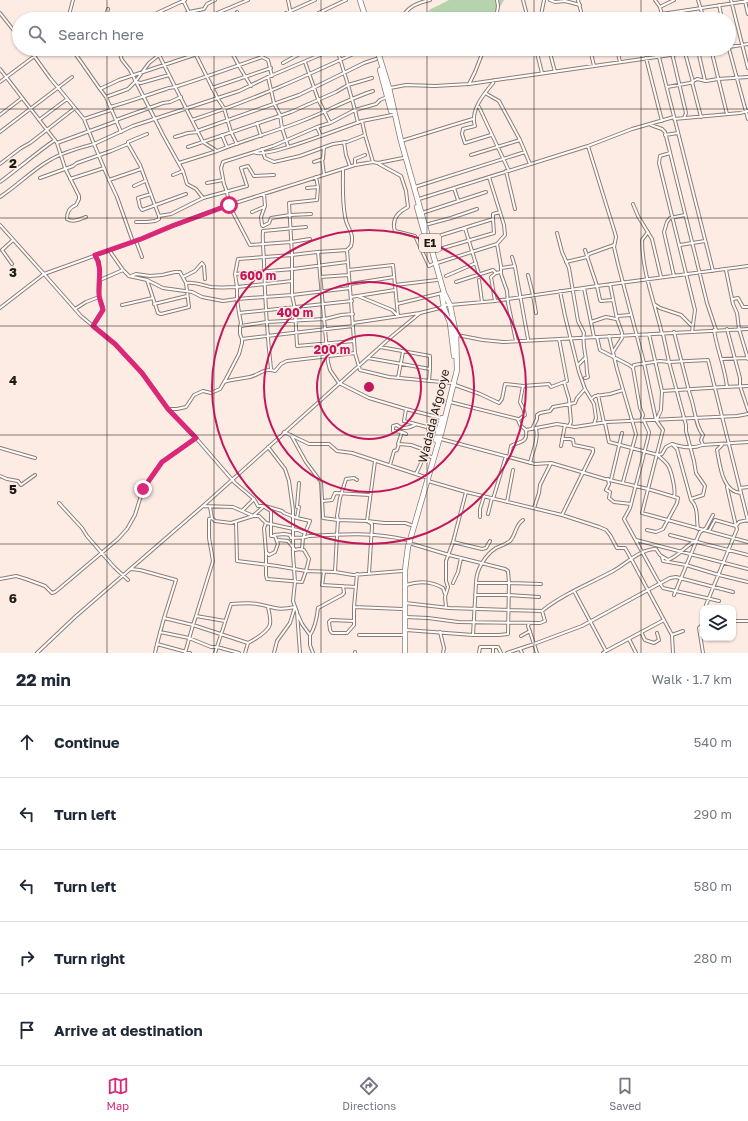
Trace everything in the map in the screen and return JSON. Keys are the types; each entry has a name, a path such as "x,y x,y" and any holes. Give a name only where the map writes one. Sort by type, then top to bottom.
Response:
{"highway":[{"path":"362,0 365,12"},
{"name":"Wadada Afgooye","path":"376,56 387,89 387,97 403,158 444,293 450,323 454,360 453,384 429,456 426,479 408,542 404,586 404,653"},
{"name":"Wadada Afgooye","path":"377,56 429,239 437,280 456,334 457,360 449,402 439,439 411,525 402,571 402,635 404,653"}],"street":[{"path":"70,12 73,0"},
{"path":"159,12 184,0 189,12 204,9 207,4 215,0"},
{"path":"219,12 248,0"},
{"path":"288,0 290,11 315,0"},
{"path":"321,12 346,0"},
{"path":"406,12 420,2 430,0"},
{"path":"497,0 497,12"},
{"path":"523,0 526,12"},
{"path":"542,12 544,0"},
{"path":"550,0 555,2 565,1 580,5"},
{"path":"578,0 582,12"},
{"path":"655,0 661,12"},
{"path":"660,7 674,0"},
{"path":"699,0 702,12"},
{"path":"745,1 748,14"},
{"path":"675,12 731,2 748,1"},
{"path":"731,2 734,12"},
{"path":"719,5 720,12"},
{"path":"107,12 108,8"},
{"path":"0,13 12,28"},
{"path":"736,22 748,68"},
{"path":"736,46 748,44"},
{"path":"77,56 106,97 121,132"},
{"path":"121,56 133,76 183,171 187,184 196,189 203,198"},
{"path":"106,97 128,89 149,63 158,56"},
{"path":"160,56 182,97 186,109 203,142 217,151"},
{"path":"100,89 141,72 193,56"},
{"path":"197,56 212,88 224,108 231,132 237,144"},
{"path":"233,56 251,86"},
{"path":"283,63 293,56"},
{"path":"0,197 13,189 49,160 60,155 94,144 133,126 235,93 268,77 319,56"},
{"path":"339,56 345,73 358,123"},
{"path":"192,120 248,101 349,56"},
{"path":"469,84 476,72 482,56"},
{"path":"538,56 542,73"},
{"path":"551,56 555,72"},
{"path":"592,56 594,66"},
{"path":"619,56 620,62"},
{"path":"387,89 403,85 435,86 469,84 659,56 713,271"},
{"path":"673,56 686,113 684,118"},
{"path":"686,56 701,117"},
{"path":"699,56 706,81"},
{"path":"713,56 727,114"},
{"path":"731,56 748,119"},
{"path":"0,82 35,57 84,119 88,132 142,257"},
{"path":"84,119 168,88 176,87 264,57 268,60 272,76"},
{"path":"646,58 662,121"},
{"path":"175,137 197,132 229,121 250,111 299,95 364,63 376,59"},
{"path":"305,62 318,99 330,123"},
{"path":"212,88 271,68"},
{"path":"0,69 57,143 65,168 79,199 76,205 67,212 67,220 78,220 86,217"},
{"path":"135,82 141,83 169,75"},
{"path":"0,132 72,77"},
{"path":"268,77 270,90 280,115 282,128 288,147"},
{"path":"667,87 692,82 697,79 706,81 748,77"},
{"path":"188,147 302,108 348,85 372,78"},
{"path":"491,135 465,143 462,134 463,129 475,126 473,115 494,80"},
{"path":"178,163 261,136 325,111 352,98 373,91"},
{"path":"485,93 499,101 520,140 530,164"},
{"path":"57,143 182,97"},
{"path":"310,239 250,245 229,205 221,168 223,162 287,140 330,123 355,110 377,104 380,100 387,97"},
{"path":"0,115 22,98"},
{"path":"39,120 67,99"},
{"path":"478,106 508,171 515,209"},
{"path":"0,164 21,148 30,144 75,108"},
{"path":"418,200 588,146 632,129 650,124 674,118 701,117 747,111"},
{"path":"254,152 257,154 263,154 272,152 362,121 392,115"},
{"path":"401,141 454,126 462,121 473,119"},
{"path":"362,121 373,162"},
{"path":"257,123 261,136"},
{"path":"650,124 662,129 665,135 715,330 717,348 726,373 727,387"},
{"path":"317,127 321,136"},
{"path":"665,135 678,133"},
{"path":"40,178 128,144 128,142 146,134"},
{"path":"222,135 227,147"},
{"path":"262,149 267,160 274,162 300,156 333,144 365,135"},
{"path":"0,182 55,140"},
{"path":"471,155 520,140"},
{"path":"344,142 346,155 350,166"},
{"path":"128,144 141,169 159,216 159,219 155,222 136,222"},
{"path":"588,146 616,237 614,245 630,315 644,363 656,420 664,432 642,513 748,542"},
{"path":"324,147 322,159 324,175"},
{"path":"414,187 525,152"},
{"path":"670,153 660,156 658,160 695,310 692,332"},
{"path":"355,165 355,159 365,155"},
{"path":"378,163 403,158"},
{"path":"314,162 322,159"},
{"path":"0,308 44,274 229,205 350,166 373,162 385,166 401,176 406,191 408,207 400,211 395,218 393,225 395,231 415,236 429,266 497,244 505,235 504,226 489,177"},
{"path":"159,216 171,214 203,198 247,186 242,172 242,166 248,166 254,176 274,175"},
{"path":"70,179 104,168"},
{"path":"109,180 141,169"},
{"path":"168,409 186,407 194,395 203,391 211,393 220,389 239,354 242,339 240,334 241,323 235,274 238,259 347,250 351,246 352,236 344,213 342,183 343,169"},
{"path":"172,175 183,171"},
{"path":"316,177 318,188 317,200 289,203 293,270 292,295 298,346 354,341"},
{"path":"207,183 223,180"},
{"path":"134,186 145,181"},
{"path":"307,188 318,188"},
{"path":"454,188 458,200"},
{"path":"422,213 486,192"},
{"path":"151,194 138,198 142,210 186,194"},
{"path":"264,194 264,207 261,220 263,226 269,223 271,218 311,214"},
{"path":"633,204 638,216 652,238 661,277"},
{"path":"252,212 264,207"},
{"path":"425,225 477,209"},
{"path":"432,251 494,233 493,214 500,212"},
{"path":"674,276 664,232 669,219 672,217 685,215"},
{"path":"429,239 493,219"},
{"path":"0,225 75,309 115,344 142,373 168,409 258,506 282,511 297,518 310,521 303,538 302,549 304,550 308,559 302,582 267,579 264,528 266,523"},
{"path":"271,369 266,322 264,257 262,244 263,231 306,228"},
{"path":"465,228 479,274"},
{"path":"648,232 642,240 653,303 686,425 686,431 696,466 696,474 705,486 703,495 691,499"},
{"path":"557,233 566,262 578,321 584,333 583,338 588,377 585,378"},
{"path":"12,264 1,250 13,240"},
{"path":"680,245 705,240"},
{"path":"497,244 501,272 516,340"},
{"path":"566,262 587,257 589,254 614,245"},
{"path":"109,250 129,276 147,280 163,288 192,292 202,297 223,301 350,288"},
{"path":"347,250 355,353 360,370 382,376 453,384 499,403 502,399 505,384 523,386 549,384 551,387 567,381 559,339"},
{"path":"585,250 600,300 613,300"},
{"path":"318,252 326,330 327,357 330,370 339,383 369,398 442,419"},
{"path":"93,326 103,310 99,298 99,262 95,255"},
{"path":"512,257 515,266 528,340"},
{"path":"235,274 293,270 319,265 348,262"},
{"path":"183,277 195,271 202,263 204,266 205,279"},
{"path":"446,276 476,263"},
{"path":"348,270 393,265 398,316"},
{"path":"501,268 515,266"},
{"path":"353,323 520,296 748,266"},
{"path":"721,358 748,358 739,329 737,313 733,304 725,269"},
{"path":"100,278 123,270"},
{"path":"456,282 492,270 496,273"},
{"path":"129,276 134,276 136,274 145,276 162,276 180,272 186,283 189,307 161,314 158,313 147,280"},
{"path":"495,301 491,277 496,273 501,272"},
{"path":"320,277 349,275"},
{"path":"528,275 536,313"},
{"path":"349,284 394,277"},
{"path":"395,285 437,280"},
{"path":"479,280 482,302"},
{"path":"186,283 195,282 202,285 220,288 292,281"},
{"path":"610,284 622,331 622,338 613,352"},
{"path":"584,288 591,322 600,350 633,368 637,396 643,415 642,421 649,433 631,504 624,519 663,588 719,601"},
{"path":"351,297 395,290"},
{"path":"560,291 570,339 585,389 595,406 596,418 594,424"},
{"path":"397,304 442,293"},
{"path":"154,304 187,296"},
{"path":"358,296 392,310 398,316"},
{"path":"75,309 86,302 99,298"},
{"path":"122,305 153,298"},
{"path":"733,299 738,298 743,307 748,307"},
{"path":"239,313 352,301"},
{"path":"653,303 660,308 681,315 693,327"},
{"path":"39,652 75,617 203,506 339,383 420,313"},
{"path":"241,326 266,322 325,319 352,314"},
{"path":"591,322 606,317 616,319 618,316 630,315"},
{"path":"242,339 353,326"},
{"path":"456,334 494,342 662,334 748,328"},
{"path":"727,329 735,358 740,386 748,410"},
{"path":"674,332 700,430 703,435 701,440 703,445"},
{"path":"649,334 662,391 661,410 656,420"},
{"path":"609,336 631,421 636,434 623,482"},
{"path":"380,347 430,356 429,381"},
{"path":"398,378 403,352"},
{"path":"224,382 236,378 253,376 262,371 271,369 275,370 287,361 300,358 309,359 355,353"},
{"path":"578,365 586,357"},
{"path":"368,358 430,369"},
{"path":"633,368 635,365 644,363 708,360 748,520 739,522 736,526"},
{"path":"564,382 569,404 571,422 569,426"},
{"path":"518,420 525,415 520,402 523,386"},
{"path":"662,391 748,386"},
{"path":"531,430 539,413 550,411 553,407 575,402 576,398 585,389"},
{"path":"591,399 598,395 610,394 623,390"},
{"path":"598,395 608,442 657,454 662,454 666,447 672,444 696,447 703,445 748,442"},
{"path":"449,402 518,420"},
{"path":"406,409 404,421 438,430"},
{"path":"518,420 520,425 526,430 531,430 552,425 569,426 697,417 722,417 748,414"},
{"path":"406,434 393,431 393,426 397,425 399,428 404,428 415,425"},
{"path":"561,446 565,425"},
{"path":"530,463 536,442 536,429"},
{"path":"509,457 511,446 522,442 526,436 526,430"},
{"path":"284,432 309,444 329,444 337,451 352,453 375,461 390,464 426,479 466,492 534,508 604,529 617,548 625,548 672,635 673,653"},
{"path":"390,464 394,451 397,450 402,432"},
{"path":"622,433 620,445 606,490 610,492 609,498 614,502 631,504"},
{"path":"291,435 306,462 321,482 323,518 384,523 405,523 411,525"},
{"path":"0,579 11,576 20,577 44,586 50,592 55,592 127,529 135,515 143,489 162,462 196,438"},
{"path":"439,439 530,463 551,463 678,498 677,503 663,529 656,532 647,530"},
{"path":"562,439 570,439 574,445 593,449 593,452 562,516"},
{"path":"398,444 415,446 425,450 429,456 422,461 416,474"},
{"path":"672,444 677,449 691,499 697,512 696,521 698,529"},
{"path":"706,605 736,532 736,526 717,450 723,444"},
{"path":"268,447 285,469 289,481 293,516 295,582 293,601 302,624 310,635 310,645 313,653"},
{"path":"0,448 35,458"},
{"path":"657,454 669,467 674,484 674,496"},
{"path":"488,514 506,456"},
{"path":"367,521 375,461"},
{"path":"534,508 540,485 551,463"},
{"path":"507,502 513,470"},
{"path":"0,476 18,481 22,485 35,475"},
{"path":"335,572 337,516 341,493 346,479 354,478 357,480"},
{"path":"297,518 299,507 297,507 299,483"},
{"path":"726,485 733,491 742,493"},
{"path":"740,488 748,487"},
{"path":"446,607 448,587 446,582 446,561 453,542 466,492"},
{"path":"323,501 332,500 335,493 370,495"},
{"path":"480,517 480,509 484,496"},
{"path":"242,511 254,500"},
{"path":"59,503 114,567 128,580"},
{"path":"203,506 232,507 253,516"},
{"path":"253,516 263,506"},
{"path":"263,506 271,511 271,536"},
{"path":"185,652 213,560 209,538 209,519 212,518 210,507"},
{"path":"674,595 700,532 706,528 713,514"},
{"path":"212,518 219,522 230,524 253,516 259,516 266,523 272,523 305,533"},
{"path":"473,635 477,573 492,551 509,542 518,525 523,520"},
{"path":"709,531 715,520 736,526"},
{"path":"367,521 372,524 369,573"},
{"path":"236,522 237,560 306,571 357,574 402,571"},
{"path":"271,536 286,534 290,535 291,538 337,534 372,534 388,536 508,571 508,634 473,635 404,630"},
{"path":"670,535 680,539 696,541 748,556"},
{"path":"271,536 275,536 278,540 288,541 295,550 302,549"},
{"path":"266,552 269,554 275,552 278,540"},
{"path":"636,540 748,569"},
{"path":"453,542 482,549 486,548 490,541"},
{"path":"662,557 668,560 682,552 691,543 696,541"},
{"path":"404,603 474,609 542,611 554,601 613,571 631,559 655,549 662,557 663,561 686,565 748,582"},
{"path":"453,583 458,572 461,558"},
{"path":"131,569 176,580 155,653"},
{"path":"324,572 322,585 356,587"},
{"path":"354,622 332,620 329,622 330,630 332,633 347,633 354,625 357,574"},
{"path":"507,653 576,628 676,576 733,592"},
{"path":"404,586 419,582 433,583 443,588 446,595"},
{"path":"476,583 540,584"},
{"path":"310,635 314,630 318,608 342,595 344,593 343,586"},
{"path":"574,591 604,652 664,620"},
{"path":"475,595 539,597"},
{"path":"215,653 231,604 256,604 283,610 295,607"},
{"path":"164,618 193,625 248,643 256,640 270,626 268,607"},
{"path":"274,653 277,641 290,623 295,607"},
{"path":"354,607 402,609"},
{"path":"404,617 428,618 458,622 540,623 544,621 542,611"},
{"path":"297,612 300,653"},
{"path":"196,616 225,621"},
{"path":"736,622 748,621"},
{"path":"529,622 528,626 537,653"},
{"path":"521,636 530,631"},
{"path":"672,635 683,631"},
{"path":"160,632 189,638 211,647 217,646 239,653"},
{"path":"440,632 444,653"},
{"path":"641,632 644,640 654,643 659,640 657,633"},
{"path":"359,635 402,635"},
{"path":"629,639 636,653"},
{"path":"701,641 703,653"},
{"path":"245,653 248,643"},
{"path":"157,644 190,653"},
{"path":"479,653 480,647 498,647 501,653"},
{"path":"493,647 493,653"},
{"path":"520,648 522,653"}],"green space":[{"path":"449,0 504,0 497,12 428,12 429,10"}],"route":[{"path":"143,489 162,462 196,438 168,409 142,373 115,344 93,326 103,310 99,298 99,262 95,255 229,205"}]}
